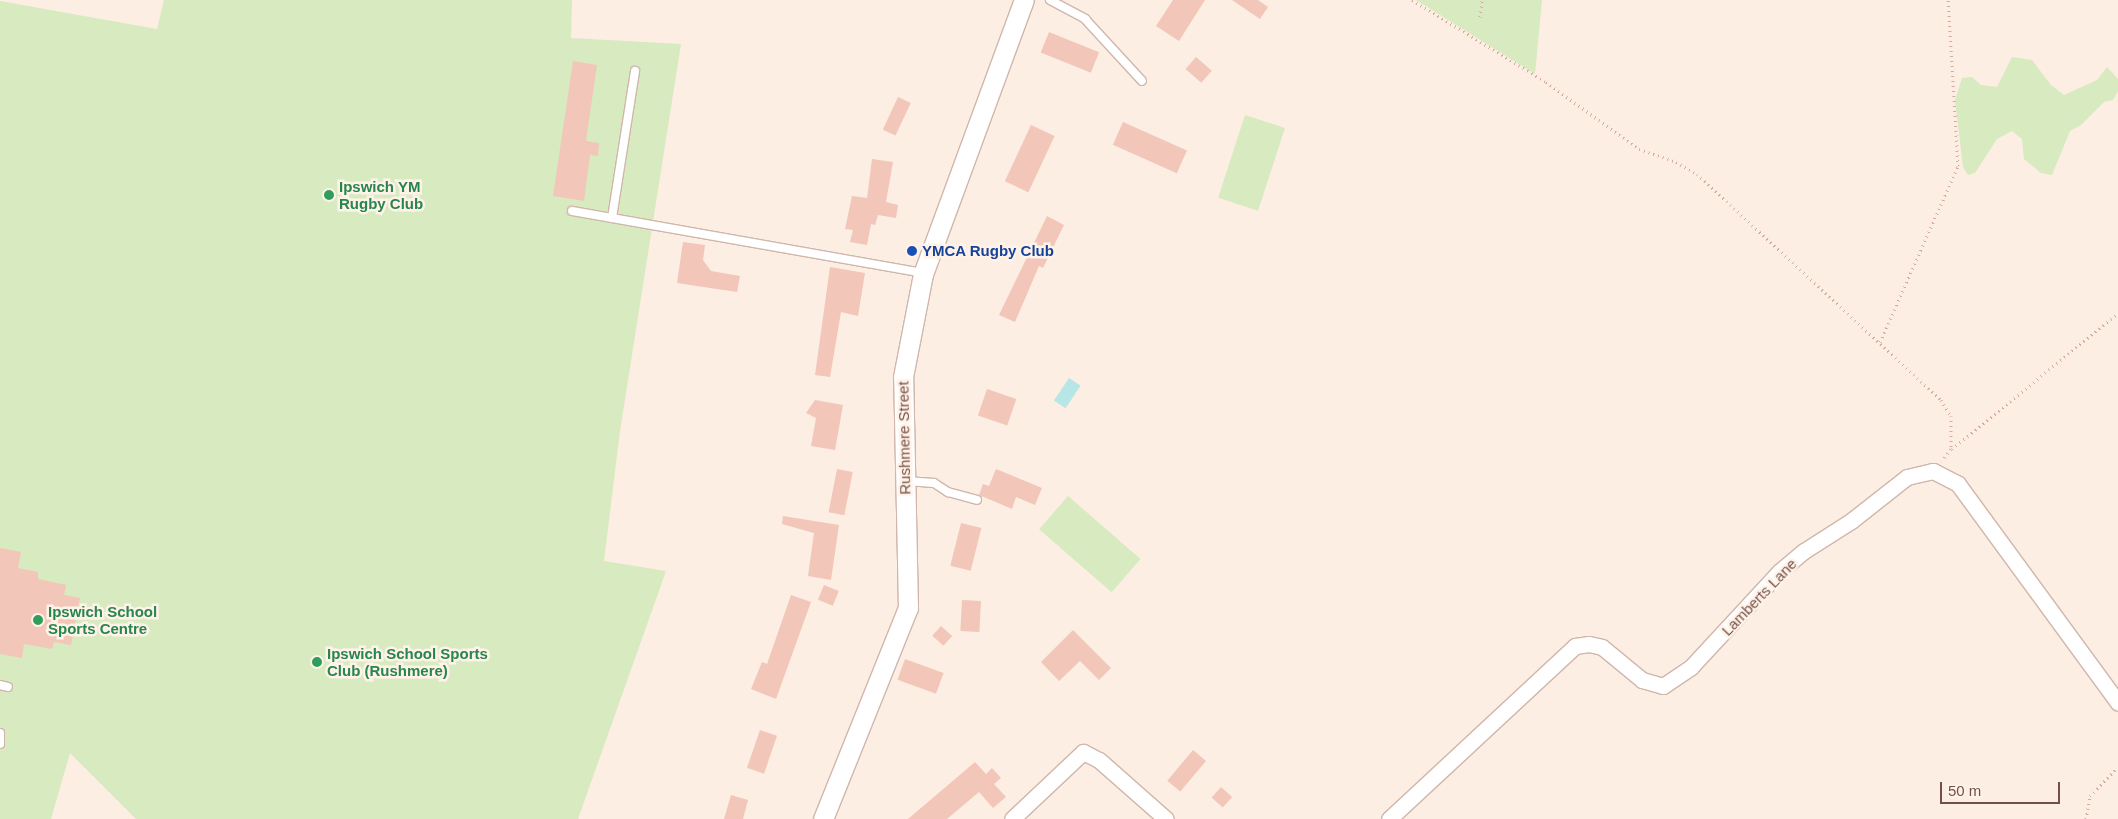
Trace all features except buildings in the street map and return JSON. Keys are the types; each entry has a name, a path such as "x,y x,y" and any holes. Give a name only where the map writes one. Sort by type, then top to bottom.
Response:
{"street":[{"name":"Rushmere Street","path":"823,819 908,608 903,376 923,274 1024,0"},
{"path":"1933,470 1958,484 2118,703"},
{"name":"Lamberts Lane","path":"1390,819 1575,646 1589,644 1602,646 1642,680 1664,686 1691,667 1780,571 1804,551 1851,521 1907,478 1933,470"},
{"path":"1012,819 1069,762 1083,752 1100,760 1166,819"}],"lane":[{"path":"1050,0 1084,19 1142,81"},
{"path":"612,218 635,71"},
{"path":"572,211 923,274"},
{"path":"905,481 934,483 948,492 977,500"},
{"path":"0,734 0,744"}],"path":[{"path":"1412,0 1546,82 1639,149 1676,162 1697,174 1941,400 1951,416 1951,449"},
{"path":"1480,17 1482,0"},
{"path":"1880,342 1958,166 1948,0"},
{"path":"1933,470 1951,449 2118,313"},
{"path":"2086,819 2090,796 2108,774 2118,767"}],"green space":[{"path":"164,0 572,0 571,38 681,44 620,431 604,561 666,571 578,819 136,819 70,753 51,819 0,819 0,1 157,29"},
{"path":"1416,0 1542,0 1535,74"},
{"path":"2012,57 2032,60 2051,85 2064,95 2097,80 2107,67 2118,79 2118,91 2113,100 2104,102 2081,125 2070,131 2052,175 2041,173 2024,159 2022,139 2012,131 1997,139 1975,173 1968,175 1963,167 1955,100 1962,78 1972,77 1981,85 1997,87"},
{"path":"1245,115 1285,128 1258,211 1218,198"},
{"path":"1068,496 1140,559 1112,592 1039,529"}],"water":[{"path":"1069,378 1081,386 1066,408 1054,400"}],"place":[{"name":"Ipswich YM Rugby Club","path":"329,195"},
{"name":"YMCA Rugby Club","path":"912,251"},
{"name":"Ipswich School Sports Centre","path":"38,620"},
{"name":"Ipswich School Sports Club (Rushmere)","path":"317,662"}]}
